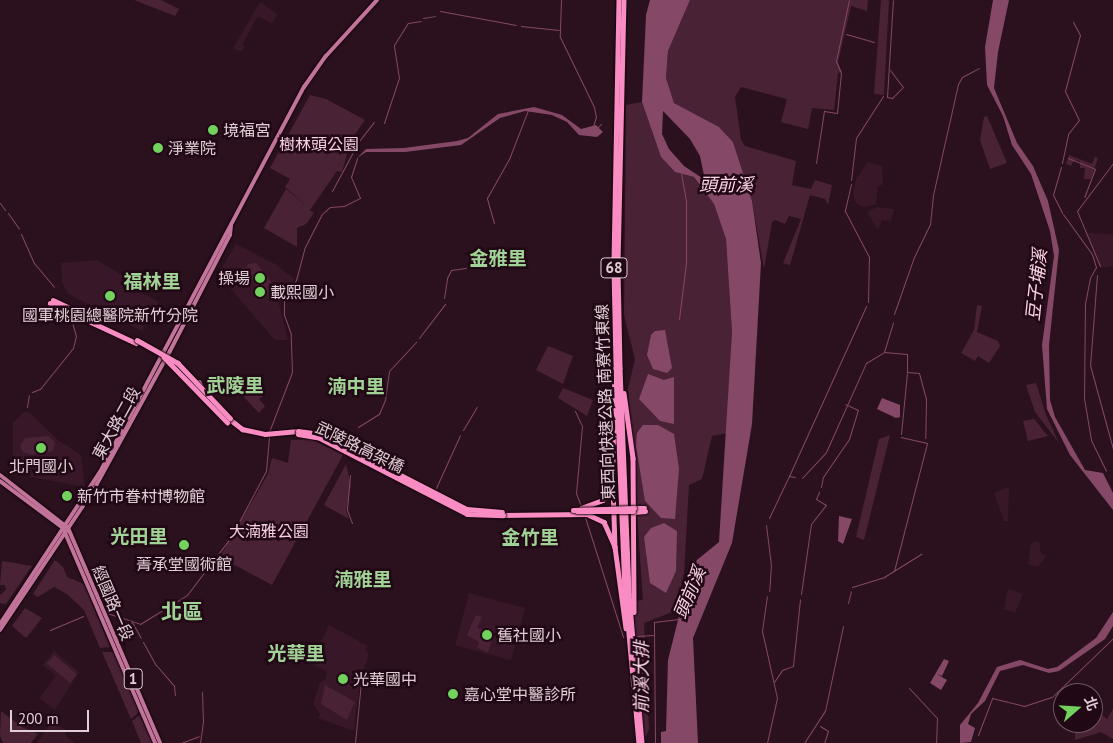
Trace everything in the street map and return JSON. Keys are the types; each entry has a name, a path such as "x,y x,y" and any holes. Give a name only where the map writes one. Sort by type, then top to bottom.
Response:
{"highway":[{"name":"東西向快速公路 南寮竹東線","path":"619,0 614,269 624,536 640,743"},
{"name":"東西向快速公路 南寮竹東線","path":"618,368 624,0"},
{"name":"武陵路高架橋","path":"52,301 137,342 171,362 222,417 238,430 257,436 298,432 320,438 467,514 645,510"},
{"path":"618,368 632,443 634,510 631,636"},
{"path":"615,547 612,423 618,368"},
{"path":"199,382 205,395 231,422 260,434 298,432"},
{"path":"194,390 205,395"},
{"path":"357,451 367,461"},
{"path":"353,458 367,461 472,513 502,513"},
{"path":"573,511 603,500 610,490 613,475"},
{"path":"573,511 600,519 610,531 615,547 631,636"}],"main road":[{"name":"東大路二段","path":"0,624 65,528 93,491 170,351 230,235 233,217 318,66 377,0"},
{"path":"0,475 65,528"},
{"path":"0,481 65,528"},
{"name":"東大路二段","path":"0,630 65,528"},
{"name":"經國路一段","path":"65,528 160,743"},
{"name":"經國路一段","path":"65,528 96,609 155,743"}],"shaded area":[{"path":"260,2 277,14 272,24 258,16 242,45 245,47 241,52 233,48"},
{"path":"868,162 882,166 883,184 878,187 876,204 864,208 856,203 853,195 856,179"},
{"path":"877,207 894,209 891,221 882,220 878,230 867,212"},
{"path":"1086,233 1113,234 1113,266 1101,268"},
{"name":"載熙國小","path":"236,244 275,264 294,279 279,304 288,340 275,340 218,274"},
{"name":"國軍桃園總醫院新竹分院","path":"97,260 135,283 133,288 159,302 142,331 68,294 62,282 61,263"},
{"name":"北門國小","path":"24,412 29,412 58,440 81,455 85,487 26,476 27,467 13,466 13,423"},
{"path":"1009,487 1008,521 1004,521 994,493"},
{"path":"1039,541 1041,554 1047,555 1038,567 1028,564 1031,543"},
{"path":"1008,589 1023,594 1015,613 1004,609"},
{"name":"舊社國小","path":"469,593 525,608 511,660 455,645"},
{"name":"光華國中","path":"329,625 368,646 365,650 369,654 360,680 354,731 318,718 320,714 313,703 320,683 326,678 327,672 315,666 324,649 319,646"},
{"path":"54,651 79,672 55,710 39,698 56,676 43,665"},
{"path":"51,723 65,729 66,736 74,743 37,743"}],"green space":[{"path":"134,0 161,0 179,9 175,16"},
{"path":"690,0 868,0 867,11 851,6 838,62 842,72 838,73 834,110 812,108 808,129 781,122 787,99 741,87 735,97 741,140 745,146 796,161 792,185 811,189 815,180 832,185 828,205 825,199 810,195 790,265 783,263 801,219 789,216 785,224 775,220 772,222 764,269 752,201 733,142 719,127 674,103 666,78 668,51"},
{"path":"881,0 889,0 884,95 874,94"},
{"name":"樹林頭公園","path":"310,95 326,99 365,120 351,140 342,172 337,171 310,210 314,213 306,224 297,228 297,247 264,228 286,189 308,207 285,187 290,179 270,168"},
{"path":"642,102 661,157 675,172 694,177 714,204 726,239 732,332 728,433 712,436 702,479 689,485 684,573 675,611 644,623 649,729 643,743 633,601 643,600 628,389 635,359 624,315 626,105"},
{"path":"987,116 1007,163 990,169 980,140 984,117"},
{"path":"1069,155 1092,164 1095,157 1098,158 1091,179 1084,179 1085,168 1080,168 1080,161 1074,160 1071,166 1066,164"},
{"path":"256,263 273,284 271,292 266,293 267,297 241,267 246,268 248,264"},
{"path":"977,305 982,306 977,332 998,341 1000,346 989,363 978,356 975,361 961,353 974,330"},
{"path":"548,346 573,356 563,384 536,370"},
{"path":"249,380 263,396 259,399 265,406 259,413 241,394"},
{"path":"1036,383 1046,415 1059,443 1035,412 1026,385"},
{"path":"563,388 593,400 587,416 558,398"},
{"path":"1034,419 1048,436 1028,441 1023,421"},
{"path":"890,435 864,540 856,537 879,439"},
{"path":"48,436 55,442 53,451 32,455 23,452 20,446 25,438"},
{"name":"大湳雅公園","path":"311,439 343,455 272,585 220,557 268,474 272,458 288,463 291,440"},
{"path":"346,464 351,485 346,511 349,519 324,505"},
{"path":"55,560 63,567 67,577 84,584 110,647 100,648 84,610 67,594 54,587 38,597 33,594"},
{"path":"2,561 32,566 6,604 0,603 0,595 6,590 5,585 0,585"},
{"path":"25,608 42,618 26,638 12,626"},
{"path":"476,615 482,617 477,628 486,631 487,627 492,629 486,638 492,641 488,652 477,648 479,642 467,635"},
{"path":"102,652 114,652 139,712 131,719"},
{"path":"54,655 77,674 70,683 47,663"},
{"path":"325,685 355,702 347,720 321,704"},
{"path":"1113,709 1113,739 1103,733 1103,716 1107,719"},
{"path":"1,711 22,727 38,734 31,743 3,743 0,736"},
{"path":"140,715 153,743 141,743 132,721"},
{"path":"1075,733 1098,733 1075,740"}],"water":[{"name":"頭前溪","path":"650,0 690,0 668,51 666,78 674,103 719,127 733,142 752,201 761,263 752,424 732,543 693,638 698,743 661,743 661,732 666,731 668,660 692,564 719,542 732,332 726,239 714,204 694,177 675,172 661,157 642,102 646,15","holes":["663,111 690,139 700,156 705,180 684,166 669,149 662,134"]},
{"name":"豆子埔溪","path":"993,0 1009,0 998,52 994,88 1017,143 1033,166 1048,201 1059,250 1049,345 1050,400 1055,417 1085,470 1103,473 1113,493 1113,510 1070,455 1047,409 1042,345 1054,256 1050,231 1031,174 1012,145 1003,116 987,85 985,47"},
{"path":"534,107 562,115 581,129 596,125 603,132 597,137 579,135 567,122 552,115 525,111 500,118 461,145 405,152 366,152 357,158 366,149 404,148 468,138 498,114"},
{"path":"665,330 672,368 667,373 653,369 647,355 651,335 655,331"},
{"path":"648,374 664,380 674,377 674,424 660,421 639,399"},
{"path":"882,398 900,405 900,417 896,418 877,409"},
{"path":"643,425 658,425 674,434 679,469 675,519 661,518 645,501 636,446 637,433"},
{"path":"839,516 852,519 843,544 838,541"},
{"path":"664,523 677,531 676,571 666,593 650,583 644,537 651,528"},
{"path":"1113,612 1113,626 1105,639 1059,671 1049,673 1023,665 1000,671 985,701 971,714 968,724 975,728 971,742 960,743 960,725 978,703 997,667 1020,660 1048,669 1057,667 1096,638"},
{"path":"944,659 949,661 942,676 937,674 947,680 941,690 930,683"}],"waterway":[{"path":"561,0 560,37 594,107 596,117 592,129"},
{"path":"816,163 824,111 837,113 841,73 836,61 849,0"},
{"path":"890,70 903,87 892,98 887,97 893,0"},
{"path":"440,11 516,25"},
{"path":"423,18 435,16"},
{"path":"384,123 399,78 394,45 408,23 421,21"},
{"path":"1062,163 1068,134 1079,120 1065,91 1080,35 1073,22"},
{"path":"521,26 559,30"},
{"path":"846,34 874,42"},
{"path":"894,314 914,257 930,224 933,195 958,84 962,77 979,68"},
{"path":"851,180 856,138 883,96"},
{"path":"494,223 487,198 509,159 528,110"},
{"path":"332,191 359,141 374,122"},
{"path":"597,128 601,124"},
{"path":"269,432 292,372 291,334 284,315 284,300 296,280 305,247 321,215 330,207 344,206 360,198 351,177 357,158"},
{"path":"1068,158 1095,169 1084,197"},
{"path":"1100,266 1077,211 1113,163"},
{"path":"1061,167 1053,195 1062,213"},
{"path":"679,319 686,263 686,201 681,173"},
{"path":"851,184 845,211 869,257 868,302"},
{"path":"0,203 5,210"},
{"path":"8,213 19,229"},
{"path":"1063,214 1092,254 1096,267 1090,278 1085,303 1084,398 1091,440 1106,471"},
{"path":"21,234 34,263 54,287"},
{"path":"444,298 447,278 451,270 466,268"},
{"path":"1097,275 1090,365 1113,449"},
{"path":"419,338 445,304"},
{"path":"789,476 866,306"},
{"path":"32,392 40,389 73,348 76,336 71,319"},
{"path":"802,478 826,452 866,363 884,352 893,322"},
{"path":"358,427 379,414 385,400 389,371 416,342"},
{"path":"884,352 907,354 907,372 919,373 926,399 925,438"},
{"path":"901,434 907,373"},
{"path":"27,407 29,395"},
{"path":"821,487 823,477 849,439 858,410 845,404"},
{"path":"463,430 477,407"},
{"path":"575,411 582,426 576,493 581,506"},
{"path":"436,488 460,435"},
{"path":"97,613 110,614 140,624 187,595 231,537 266,471 269,436"},
{"path":"894,571 927,443 901,437"},
{"path":"350,475 347,510 352,523"},
{"path":"769,518 789,476 795,477"},
{"path":"801,594 811,524 826,505 816,499 819,492"},
{"path":"585,517 623,637"},
{"path":"766,525 771,565 769,591"},
{"path":"852,587 884,577 921,554"},
{"path":"848,603 851,591"},
{"path":"767,596 762,631 777,698 767,743"},
{"path":"774,682 782,670 793,666 800,599"},
{"path":"50,630 83,616"},
{"name":"前溪大排","path":"655,743 654,622 679,619"},
{"path":"115,631 132,622 141,638"},
{"path":"804,743 825,711 843,626"},
{"path":"637,636 653,635"},
{"path":"978,735 992,698 1024,706 1052,697 1113,638"},
{"path":"143,642 156,665 174,686 175,695"},
{"path":"355,743 361,682"},
{"path":"909,688 937,718 936,743"},
{"path":"200,743 203,721 202,692"},
{"path":"820,726 828,731 824,743"},
{"path":"181,743 199,736"}],"place":[{"name":"境福宮","path":"213,130"},
{"name":"淨業院","path":"158,148"},
{"name":"操場","path":"260,278"},
{"name":"載熙國小","path":"260,292"},
{"name":"國軍桃園總醫院新竹分院","path":"110,296"},
{"name":"北門國小","path":"41,448"},
{"name":"新竹市眷村博物館","path":"67,496"},
{"name":"菁承堂國術館","path":"184,545"},
{"name":"舊社國小","path":"487,635"},
{"name":"光華國中","path":"343,679"},
{"name":"嘉心堂中醫診所","path":"453,694"}],"district":[{"name":"金雅里","path":"498,259"},
{"name":"福林里","path":"152,282"},
{"name":"武陵里","path":"235,386"},
{"name":"湳中里","path":"356,387"},
{"name":"光田里","path":"139,537"},
{"name":"金竹里","path":"530,538"},
{"name":"湳雅里","path":"363,580"},
{"name":"北區","path":"182,612"},
{"name":"光華里","path":"296,654"}]}
